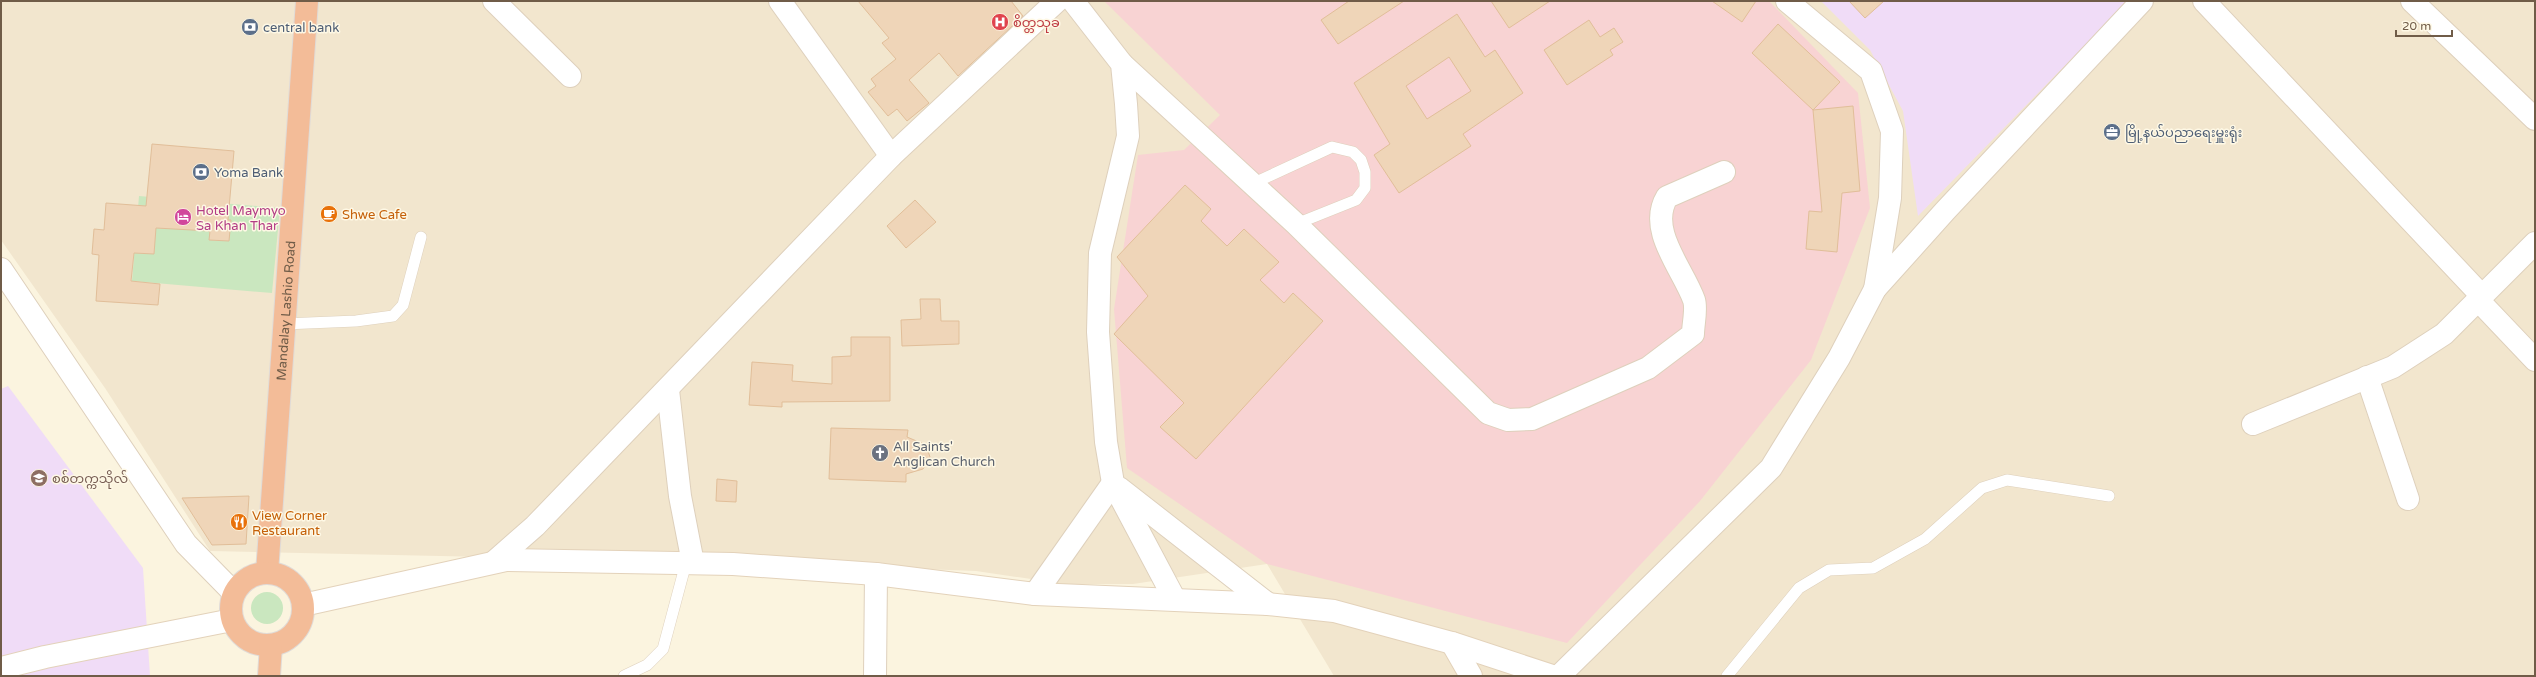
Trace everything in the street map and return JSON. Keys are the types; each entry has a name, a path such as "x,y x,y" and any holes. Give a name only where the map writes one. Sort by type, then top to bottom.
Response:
{"highway":[{"name":"Mandalay Lashio Road","path":"267,573 307,1"},
{"path":"267,573 287,579 295,586 303,605 298,627 291,635 271,645 252,642 243,637 232,620 231,602 234,593 248,578 267,573"},
{"path":"269,676 271,645"}],"street":[{"path":"494,1 570,76"},
{"path":"780,1 891,156"},
{"path":"494,562 535,526 668,390 891,156 1057,1"},
{"path":"1073,1 1122,64 1296,224 1488,413 1508,420 1532,419 1648,368 1681,345 1693,334 1695,301 1667,242 1660,221 1662,205 1667,197 1724,172"},
{"path":"1787,1 1871,71 1892,131 1890,198 1875,289"},
{"path":"1560,676 1771,468 1839,358 1875,289 1945,211 2142,1"},
{"path":"2204,1 2480,298 2535,360"},
{"path":"2412,1 2535,119"},
{"path":"1122,64 1128,136 1100,253 1098,332 1106,442 1113,483 1174,598"},
{"path":"2253,424 2393,367 2444,334 2535,243"},
{"path":"1,269 186,544 234,593"},
{"path":"2367,378 2408,499"},
{"path":"668,390 689,563"},
{"path":"1036,594 1113,483"},
{"path":"1113,483 1268,604"},
{"path":"303,605 494,562 689,563 876,574 1036,594 1174,598 1268,604 1334,611 1452,643 1539,674"},
{"path":"875,676 876,574"},
{"path":"1,668 45,657 232,620"},
{"path":"1452,643 1471,676"}],"lane":[{"path":"1252,184 1332,147 1353,152 1361,160 1365,172 1365,188 1356,200 1296,224"},
{"path":"284,324 356,321 393,316 403,305 421,237"},
{"path":"1727,676 1799,588 1829,570 1873,568 1925,539 1982,488 2007,480 2108,496"},
{"path":"624,676 647,665 663,648 689,563"}],"shaded area":[{"path":"1,1 2535,1 2535,676 1334,676 1267,564 1133,584 1065,584 976,571 759,563 210,551 105,388 1,240"},
{"path":"1104,1 1769,1 1858,93 1870,208 1811,360 1700,501 1567,643 1267,564 1127,468 1114,309 1138,155 1184,150 1220,115"},
{"path":"1821,1 2128,1 1918,216 1903,111 1870,50"},
{"name":"စစ်‌တက္ကသိုလ်","path":"8,386 143,568 150,676 1,676 1,389"}],"green space":[{"path":"139,196 280,208 272,293 132,281"},
{"path":"270,592 276,594 281,599 283,608 281,617 276,622 264,624 258,622 253,617 251,605 253,599 258,594"}],"building":[{"path":"858,1 1011,1 1023,16 958,76 939,53 909,80 929,103 907,121 897,109 888,116 868,92 876,86 871,79 896,59 882,43 889,38"},
{"path":"1349,1 1404,1 1338,44 1321,20"},
{"path":"1491,1 1550,1 1509,28"},
{"path":"1712,1 1756,1 1742,22"},
{"path":"1849,1 1884,1 1865,18"},
{"path":"1457,14 1485,57 1495,50 1523,93 1463,134 1471,146 1399,193 1374,155 1390,144 1354,83","holes":["1449,57 1471,91 1427,119 1406,86"]},
{"path":"1589,20 1600,37 1614,28 1623,42 1610,50 1613,55 1567,85 1544,50"},
{"path":"1778,24 1840,82 1813,110 1752,53"},
{"path":"1853,106 1860,191 1842,193 1837,252 1806,249 1809,211 1822,212 1813,110"},
{"path":"152,144 234,151 228,220 231,220 229,241 209,240 210,231 156,228 154,254 134,253 131,281 160,284 158,305 96,301 99,255 92,254 94,229 104,230 106,203 146,206"},
{"path":"1185,185 1211,209 1201,221 1227,246 1244,229 1279,262 1260,280 1284,303 1293,293 1323,321 1196,459 1160,427 1184,403 1114,334 1148,296 1117,257"},
{"path":"915,200 936,222 906,248 887,226"},
{"path":"920,299 940,299 941,321 959,321 959,344 902,346 901,320 921,319"},
{"path":"851,337 890,337 890,401 782,402 782,407 749,405 752,362 793,365 792,381 832,384 832,357 851,356"},
{"name":"All Saints' Anglican Church","path":"831,428 908,430 907,437 926,445 930,457 923,469 906,474 906,482 829,479"},
{"path":"717,479 737,481 736,502 716,501"},
{"path":"249,496 246,544 212,545 182,498"}],"place":[{"name":"စိတ္တသုခ","path":"1000,22"},
{"name":"central bank","path":"250,27"},
{"name":"မြို့နယ်ပညာရေးမှူးရုံး","path":"2112,132"},
{"name":"Yoma Bank","path":"201,172"},
{"name":"Shwe Cafe","path":"329,214"},
{"name":"Hotel Maymyo Sa Khan Thar","path":"183,217"},
{"name":"All Saints' Anglican Church","path":"880,453"},
{"name":"စစ်‌တက္ကသိုလ်","path":"39,478"},
{"name":"View Corner Restaurant","path":"239,522"}]}
